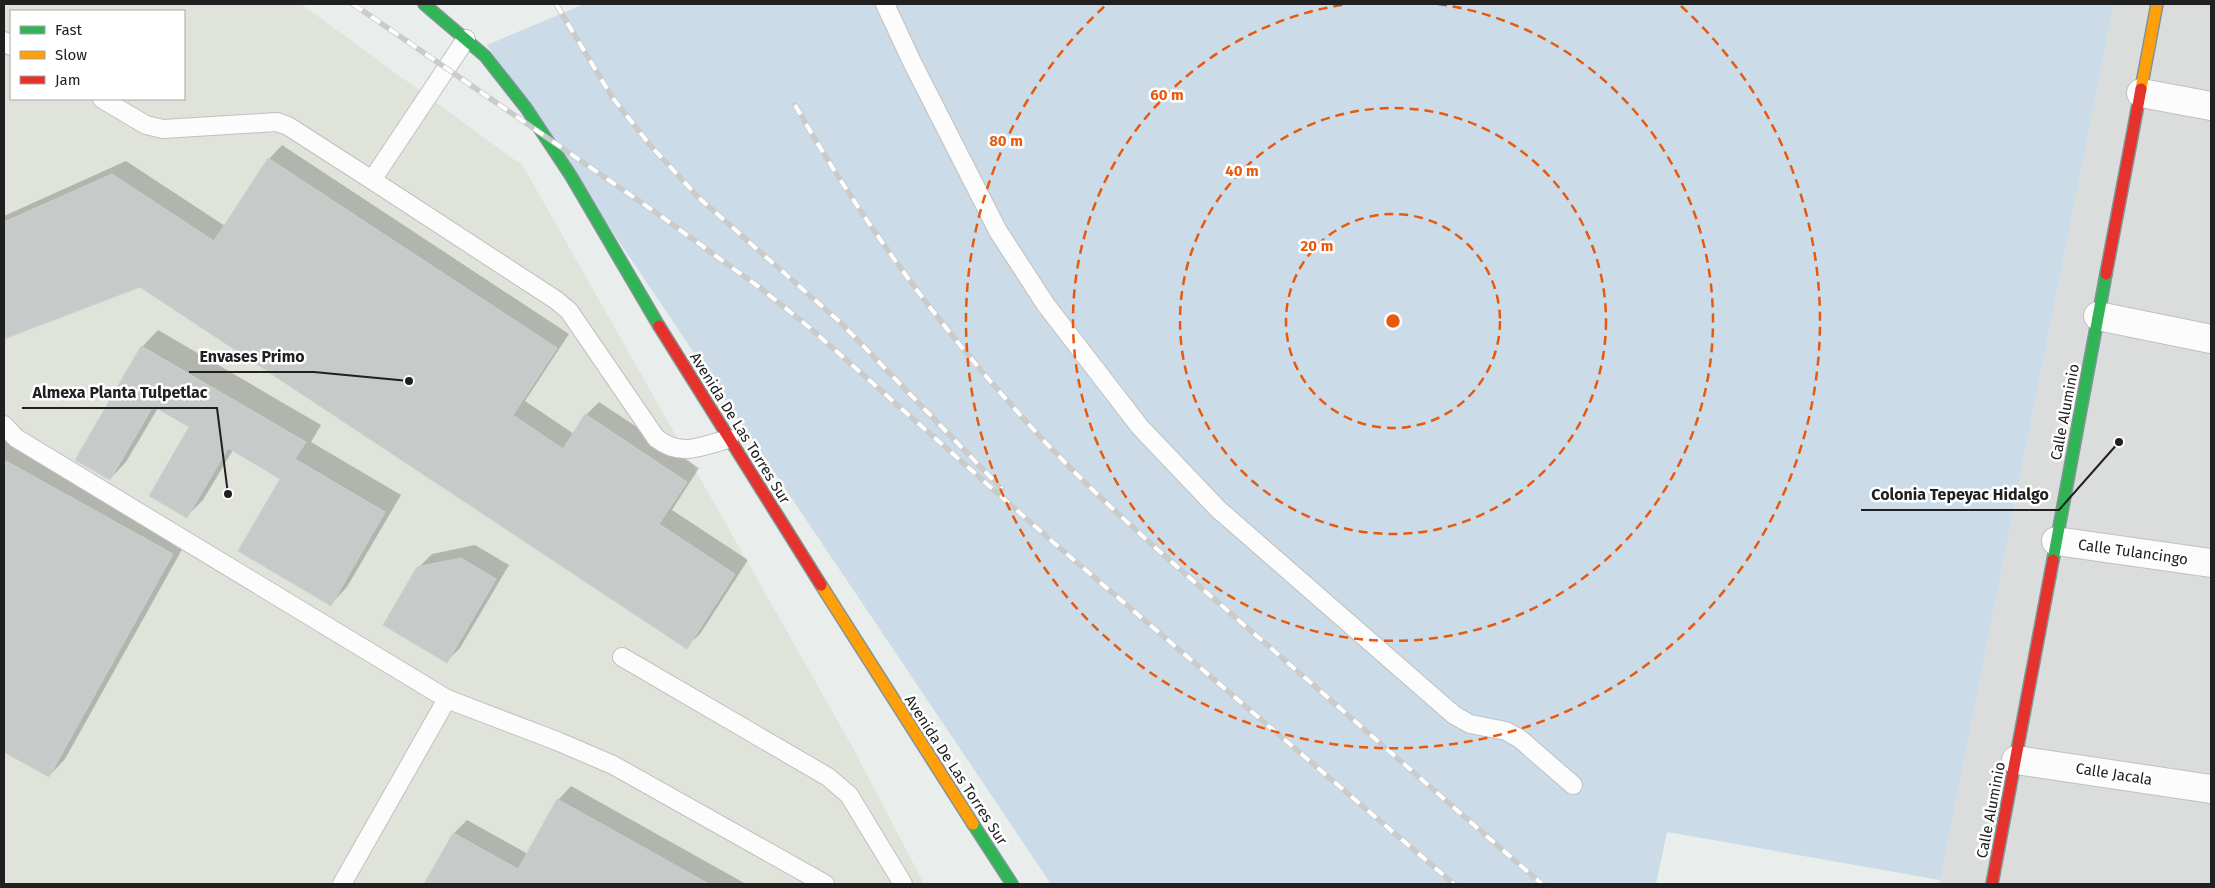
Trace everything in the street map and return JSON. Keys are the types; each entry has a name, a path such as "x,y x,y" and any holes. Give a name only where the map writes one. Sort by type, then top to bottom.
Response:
{"street":[{"name":"Avenida De Las Torres Sur","path":"424,4 466,39 501,74 550,145 631,281 910,729 1012,884"},
{"name":"Calle Aluminio","path":"1992,884 2157,4"},
{"path":"2141,93 2211,106"},
{"path":"2098,316 2211,340"},
{"name":"Calle Tulancingo","path":"2056,541 2211,563"},
{"name":"Calle Jacala","path":"2016,760 2211,789"}],"lane":[{"path":"885,4 912,62 998,231 1046,305 1140,427 1218,510 1454,715 1470,724 1506,731 1520,739 1573,785"},
{"path":"372,180 466,39"},
{"path":"104,100 146,125 163,129 277,122 288,126 556,300 569,311 656,438 668,447 686,450 729,439"},
{"path":"4,425 16,438 447,699 557,741 613,765 825,884"},
{"path":"622,657 828,778 849,795 903,884"},
{"path":"342,884 447,699"}],"shaded area":[{"path":"4,4 301,4 523,166 853,748 924,884 4,884"},
{"path":"584,4 2114,4 1940,880 1667,832 1656,884 1051,884 487,45"},
{"path":"2114,4 2211,4 2211,884 1939,884"}],"building":[{"path":"268,158 557,348 513,415 563,449 585,414 687,482 659,524 735,574 687,649 140,287 4,339 4,222 112,174 214,241"},
{"path":"141,346 306,442 295,459 385,512 331,606 238,551 280,479 228,448 187,518 149,496 189,427 153,406 110,480 75,460"},
{"path":"4,460 173,554 49,777 4,752"},
{"path":"461,558 496,579 447,663 383,625 417,567"},
{"path":"557,799 709,884 424,884 453,833 518,869"}],"railway":[{"path":"353,4 658,214 763,290 810,328 1054,543 1454,884"},
{"path":"556,4 612,97 650,145 699,198 841,323 1002,489"},
{"path":"795,105 848,191 905,274 967,354 1060,458 1171,562 1542,884"}],"traffic: fast":[{"path":"424,4 485,56 526,108 571,176 659,326"},
{"path":"2053,560 2106,274"},
{"path":"973,824 1012,884"}],"traffic: slow":[{"path":"2141,89 2157,4"},
{"path":"821,585 973,824"}],"traffic: jam":[{"path":"2106,274 2141,89"},
{"path":"659,326 821,585"},
{"path":"1992,884 2053,560"}],"place":[{"name":"Envases Primo","path":"409,381"},
{"name":"Colonia Tepeyac Hidalgo","path":"2119,442"},
{"name":"Almexa Planta Tulpetlac","path":"228,494"}]}
